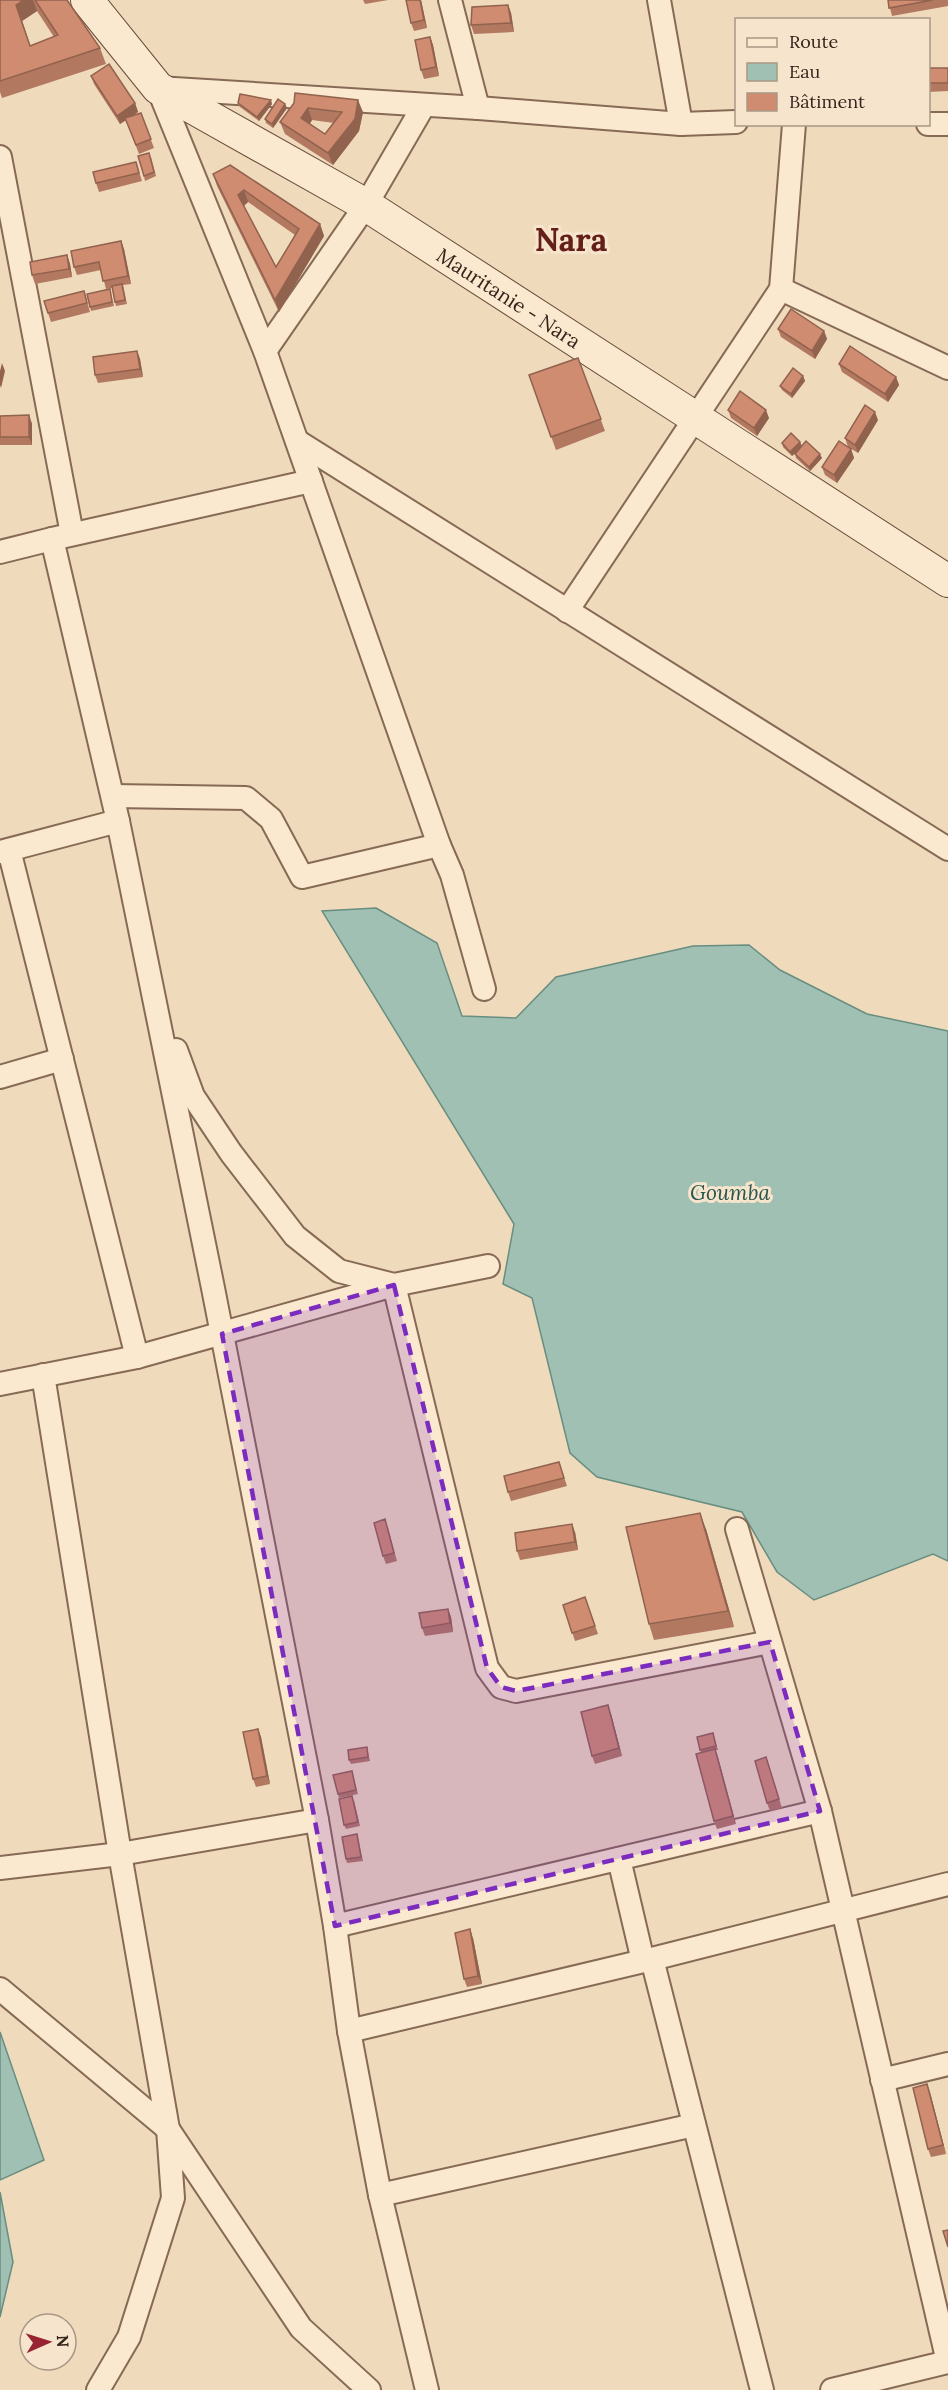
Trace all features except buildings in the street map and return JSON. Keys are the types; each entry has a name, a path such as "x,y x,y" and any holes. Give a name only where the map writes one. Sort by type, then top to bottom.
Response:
{"main road":[{"name":"Mauritanie - Nara","path":"87,0 158,88 366,205 948,581"}],"street":[{"path":"450,0 478,108"},
{"path":"659,0 681,124"},
{"path":"484,989 452,874 439,845 265,351 158,88 478,108 681,124 735,122"},
{"path":"265,351 366,205 424,105"},
{"path":"930,124 948,124"},
{"path":"567,612 781,289 794,126"},
{"path":"0,157 4,193 62,536 317,1820 335,1926 349,2031 380,2195 427,2390"},
{"path":"781,289 948,368"},
{"path":"297,441 948,849"},
{"path":"0,552 311,481"},
{"path":"113,796 246,798 271,819 302,877 439,845"},
{"path":"118,821 4,850 62,1059 137,1357"},
{"path":"153,993 193,1096 231,1153 296,1236 339,1271 394,1285"},
{"path":"0,1077 62,1059"},
{"path":"0,1384 137,1357 394,1285 488,1266"},
{"path":"394,1285 487,1668 501,1687 516,1691 770,1642"},
{"path":"43,1376 120,1854 168,2129 173,2198 129,2337 98,2390"},
{"path":"737,1529 820,1811 948,2362 832,2390"},
{"path":"335,1926 820,1811"},
{"path":"0,1868 120,1854 317,1820"},
{"path":"619,1859 694,2125 762,2390"},
{"path":"349,2031 648,1960 948,1884"},
{"path":"0,1989 168,2129 301,2328 369,2390"},
{"path":"882,2080 948,2064"},
{"path":"380,2195 694,2125"}],"highlighted area":[{"path":"394,1285 487,1668 501,1687 516,1691 770,1642 820,1811 335,1926 222,1334"}],"water":[{"name":"Goumba","path":"376,908 437,943 462,1016 516,1018 556,977 693,946 749,945 780,970 867,1014 948,1031 948,1561 933,1554 814,1600 777,1572 742,1512 597,1477 570,1453 532,1298 503,1284 514,1224 322,911"},
{"path":"0,2032 44,2160 0,2180"},
{"path":"0,2192 13,2262 0,2317"}],"district":[{"name":"Nara","path":"571,239"}]}
